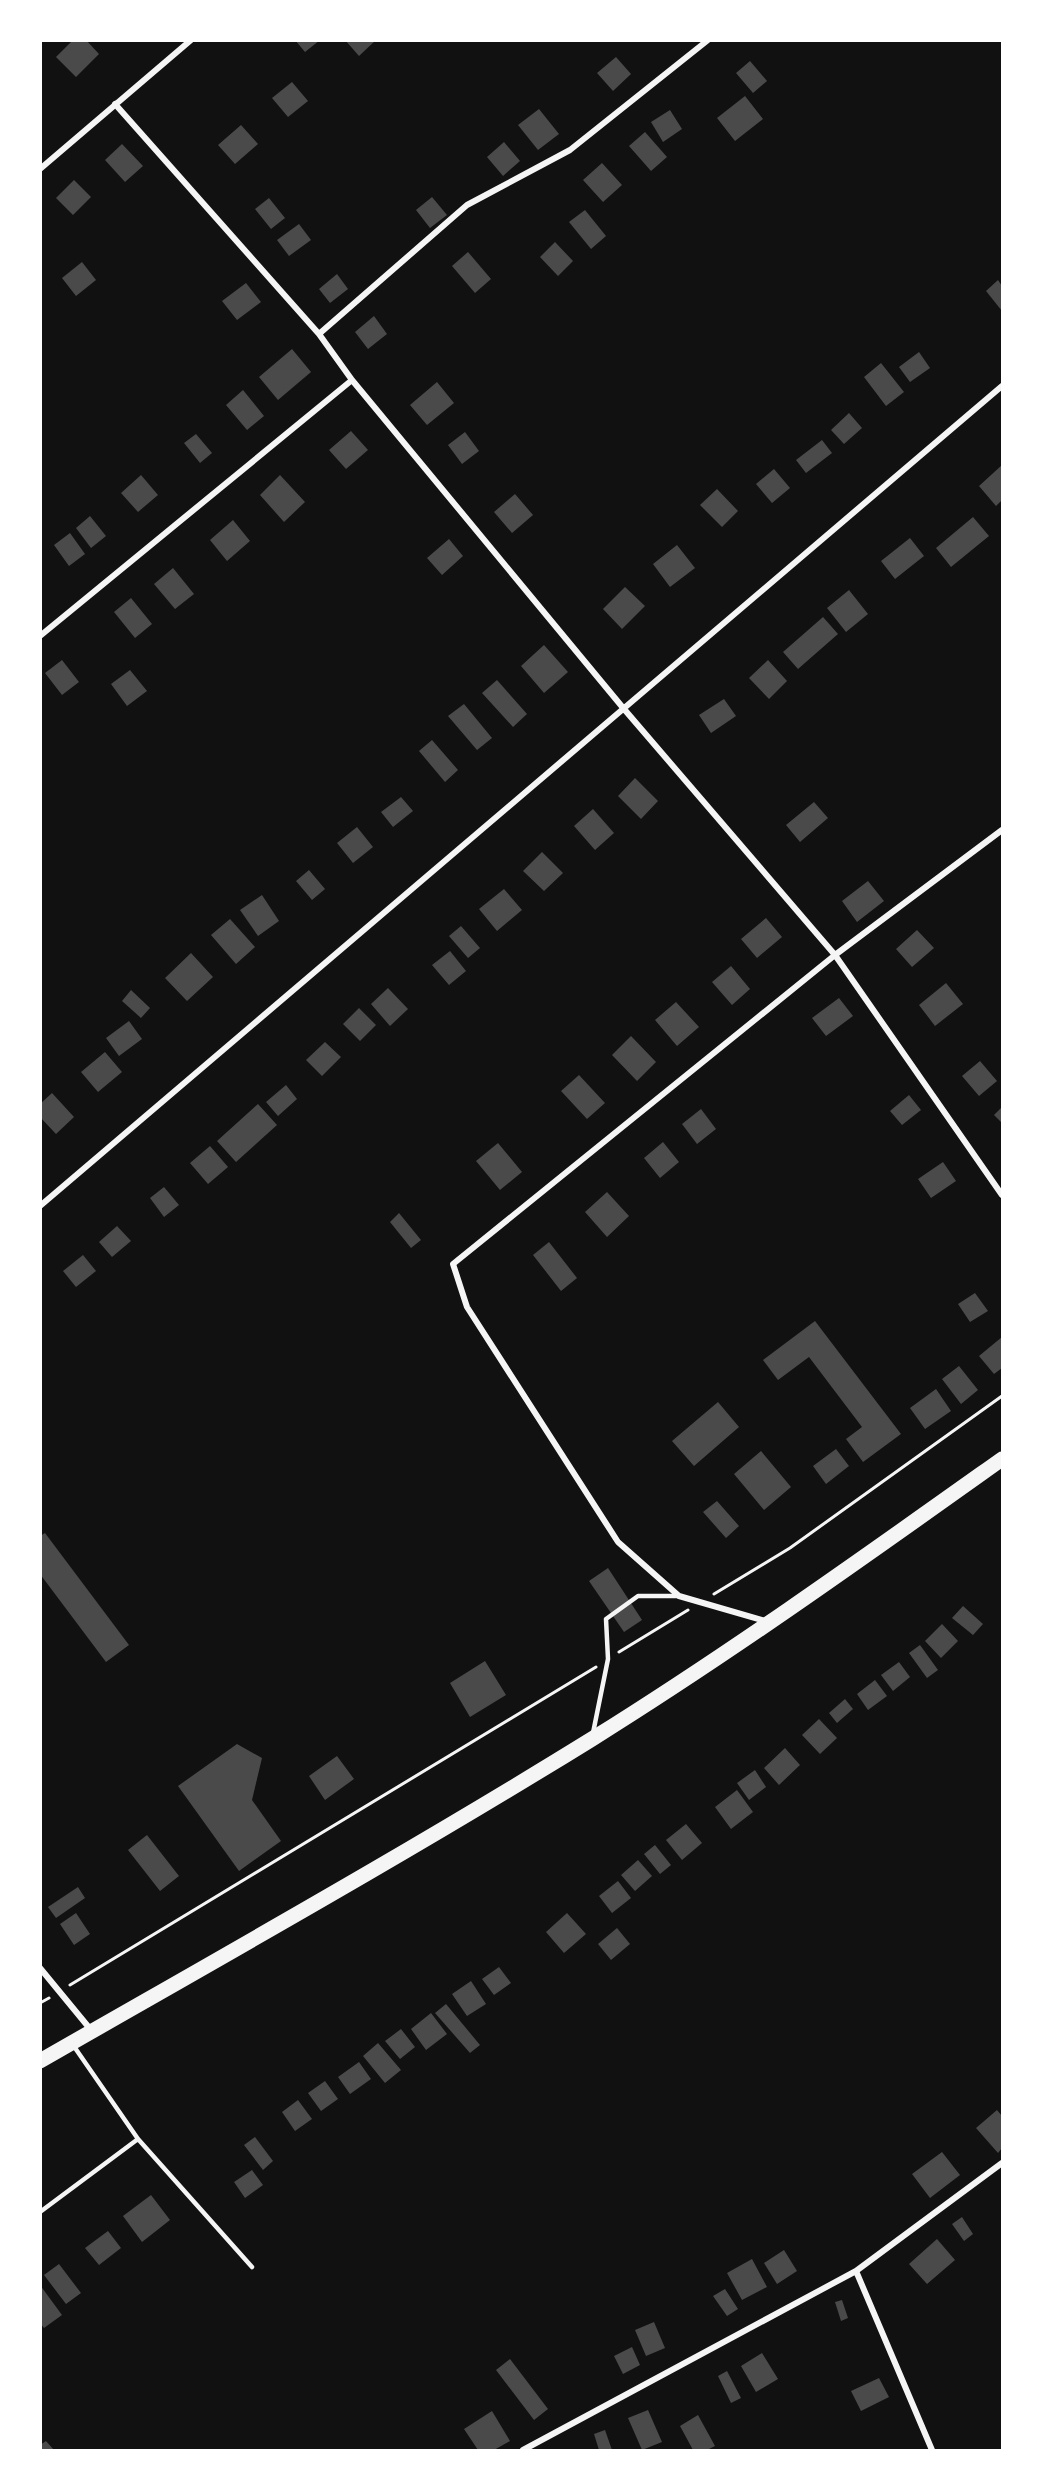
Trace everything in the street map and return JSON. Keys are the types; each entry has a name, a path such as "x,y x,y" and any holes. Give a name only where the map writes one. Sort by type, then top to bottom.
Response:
{"main road":[{"path":"40,2061 288,1919 592,1739 772,1623 1002,1459"}],"street":[{"path":"40,169 190,40"},
{"path":"319,334 466,205 570,150 708,40"},
{"path":"116,104 319,334 352,380 624,709 835,955 1002,1196"},
{"path":"40,636 352,380"},
{"path":"40,1206 1002,386"},
{"path":"772,1623 679,1596 618,1542 467,1307 453,1264 835,955 1002,830"},
{"path":"40,1968 92,2031"},
{"path":"522,2451 856,2271 1002,2163"},
{"path":"856,2271 932,2451"}],"lane":[{"path":"592,1739 608,1659 606,1618 638,1596 679,1596"},
{"path":"72,2043 138,2139 252,2267"},
{"path":"40,2212 138,2139"}],"path":[{"path":"40,2003 790,1548 1002,1396"}],"building":[{"path":"73,40 86,40 99,54 76,77 56,57"},
{"path":"295,40 320,40 305,52"},
{"path":"345,40 376,40 359,56"},
{"path":"616,57 631,74 613,91 597,73"},
{"path":"750,61 767,81 753,93 736,73"},
{"path":"292,82 308,101 288,117 272,98"},
{"path":"745,96 763,119 735,141 717,118"},
{"path":"539,109 559,134 538,150 518,125"},
{"path":"670,110 682,129 663,142 651,122"},
{"path":"241,125 258,144 235,164 218,145"},
{"path":"645,132 667,157 651,171 629,146"},
{"path":"504,142 520,161 503,176 487,157"},
{"path":"122,144 143,166 125,182 105,160"},
{"path":"602,163 622,185 603,202 583,180"},
{"path":"74,180 91,197 73,215 56,198"},
{"path":"432,197 447,215 430,228 416,210"},
{"path":"269,198 285,218 271,229 255,209"},
{"path":"585,210 606,236 591,249 569,222"},
{"path":"299,224 311,240 289,256 277,240"},
{"path":"555,242 573,261 558,276 540,257"},
{"path":"468,252 491,279 475,293 452,266"},
{"path":"82,262 96,280 76,296 62,278"},
{"path":"337,274 348,289 330,303 319,289"},
{"path":"998,280 1002,286 1002,311 986,291"},
{"path":"246,283 261,302 237,320 222,301"},
{"path":"374,316 387,334 368,349 355,332"},
{"path":"292,349 311,372 278,400 259,377"},
{"path":"919,352 930,368 910,382 899,367"},
{"path":"881,363 904,392 886,406 864,377"},
{"path":"437,382 454,403 427,425 410,405"},
{"path":"243,390 264,416 247,430 226,405"},
{"path":"849,413 862,428 844,444 831,430"},
{"path":"351,431 368,450 346,469 329,450"},
{"path":"465,432 479,451 462,464 448,445"},
{"path":"196,434 212,453 200,463 184,443"},
{"path":"822,440 832,453 806,473 796,460"},
{"path":"1002,465 1002,500 996,506 979,486"},
{"path":"774,469 790,488 772,503 756,484"},
{"path":"141,475 158,495 138,512 121,493"},
{"path":"280,475 305,502 284,522 260,495"},
{"path":"717,489 738,511 722,527 700,505"},
{"path":"515,494 533,515 512,533 494,512"},
{"path":"90,516 106,536 91,548 76,528"},
{"path":"973,517 989,536 951,567 936,548"},
{"path":"233,520 250,541 227,561 210,540"},
{"path":"70,533 85,554 69,566 54,545"},
{"path":"910,538 924,556 895,579 881,561"},
{"path":"449,539 463,556 442,575 427,558"},
{"path":"677,545 695,568 670,587 653,564"},
{"path":"173,568 194,594 175,609 154,584"},
{"path":"625,587 645,606 622,629 603,609"},
{"path":"849,590 868,614 846,632 827,608"},
{"path":"131,598 152,624 135,638 114,612"},
{"path":"823,617 838,634 798,669 783,652"},
{"path":"544,645 568,672 544,693 521,666"},
{"path":"62,660 79,682 62,695 45,673"},
{"path":"768,660 787,681 769,699 749,678"},
{"path":"130,670 147,691 127,706 111,684"},
{"path":"497,680 527,714 513,727 482,693"},
{"path":"724,699 736,716 711,733 699,715"},
{"path":"464,704 492,738 477,750 448,716"},
{"path":"432,740 458,770 445,782 419,751"},
{"path":"635,778 658,801 641,819 618,796"},
{"path":"401,797 413,811 393,827 381,812"},
{"path":"814,802 828,818 800,842 786,825"},
{"path":"593,809 614,833 595,850 574,826"},
{"path":"357,827 373,847 353,863 337,843"},
{"path":"542,852 563,873 544,891 523,871"},
{"path":"309,870 325,889 312,900 296,881"},
{"path":"868,881 884,901 857,922 842,901"},
{"path":"504,889 522,910 497,931 479,909"},
{"path":"262,895 279,921 258,936 240,910"},
{"path":"766,918 782,937 757,958 741,939"},
{"path":"230,919 255,947 236,964 211,935"},
{"path":"461,926 480,948 468,958 449,936"},
{"path":"917,930 934,948 912,967 896,949"},
{"path":"450,951 466,971 449,985 432,965"},
{"path":"191,953 213,977 187,1001 165,978"},
{"path":"731,966 750,989 732,1005 712,982"},
{"path":"946,983 963,1004 935,1026 919,1005"},
{"path":"388,988 408,1009 390,1026 371,1004"},
{"path":"131,990 150,1008 141,1018 122,1001"},
{"path":"839,998 853,1016 826,1036 812,1018"},
{"path":"676,1002 699,1027 677,1046 655,1020"},
{"path":"359,1008 376,1025 360,1041 343,1024"},
{"path":"129,1021 142,1039 119,1056 106,1038"},
{"path":"631,1036 656,1062 637,1081 612,1055"},
{"path":"325,1042 341,1057 322,1076 306,1060"},
{"path":"105,1052 122,1072 98,1092 81,1072"},
{"path":"980,1061 997,1081 979,1096 962,1076"},
{"path":"579,1075 605,1103 587,1119 561,1091"},
{"path":"286,1085 297,1099 278,1116 266,1102"},
{"path":"52,1093 74,1117 56,1134 40,1117 40,1104"},
{"path":"909,1095 921,1110 902,1125 890,1111"},
{"path":"258,1104 277,1125 236,1162 217,1141"},
{"path":"1002,1107 1002,1123 994,1115"},
{"path":"701,1109 716,1129 697,1144 682,1124"},
{"path":"663,1142 679,1162 660,1178 644,1158"},
{"path":"498,1143 522,1172 500,1190 476,1161"},
{"path":"210,1146 228,1167 208,1184 190,1163"},
{"path":"943,1162 956,1181 931,1198 918,1179"},
{"path":"164,1187 179,1205 164,1217 150,1198"},
{"path":"607,1192 629,1216 607,1237 585,1212"},
{"path":"399,1213 421,1240 411,1248 390,1222"},
{"path":"117,1226 131,1241 112,1257 99,1242"},
{"path":"549,1242 577,1278 561,1291 533,1255"},
{"path":"83,1255 96,1271 76,1287 63,1271"},
{"path":"975,1293 988,1311 970,1322 958,1304"},
{"path":"815,1321 901,1434 863,1462 846,1439 862,1427 809,1357 778,1380 763,1360"},
{"path":"1002,1337 1002,1368 994,1374 979,1356"},
{"path":"959,1366 978,1390 961,1404 942,1379"},
{"path":"936,1389 951,1411 925,1429 910,1408"},
{"path":"718,1402 739,1427 694,1466 672,1441"},
{"path":"836,1449 849,1466 826,1484 813,1466"},
{"path":"761,1451 791,1487 764,1510 734,1474"},
{"path":"717,1501 739,1526 726,1538 703,1512"},
{"path":"45,1533 129,1645 106,1662 40,1574 40,1536"},
{"path":"608,1568 642,1620 624,1632 589,1581"},
{"path":"963,1606 983,1624 973,1635 952,1618"},
{"path":"942,1624 958,1641 941,1658 925,1641"},
{"path":"920,1645 938,1670 927,1678 909,1653"},
{"path":"485,1661 506,1695 470,1717 450,1683"},
{"path":"899,1662 910,1677 893,1691 881,1675"},
{"path":"875,1680 887,1696 868,1710 857,1694"},
{"path":"845,1699 853,1709 837,1723 829,1713"},
{"path":"819,1719 837,1738 820,1754 802,1735"},
{"path":"237,1744 262,1758 252,1800 281,1841 239,1871 178,1786"},
{"path":"785,1748 800,1765 779,1785 764,1768"},
{"path":"337,1756 354,1779 325,1800 309,1776"},
{"path":"755,1770 766,1787 749,1800 737,1783"},
{"path":"737,1790 753,1812 731,1829 715,1807"},
{"path":"686,1824 702,1843 682,1860 666,1840"},
{"path":"147,1835 179,1876 160,1891 128,1850"},
{"path":"655,1845 671,1865 660,1874 644,1854"},
{"path":"638,1860 652,1876 635,1891 621,1875"},
{"path":"618,1881 631,1898 612,1913 599,1896"},
{"path":"78,1887 85,1898 56,1918 48,1907"},
{"path":"76,1913 90,1934 74,1945 60,1924"},
{"path":"567,1913 586,1934 564,1953 546,1932"},
{"path":"617,1928 630,1944 611,1960 598,1944"},
{"path":"499,1967 511,1983 494,1995 482,1979"},
{"path":"471,1981 486,2004 467,2016 452,1994"},
{"path":"446,2004 480,2045 470,2053 435,2013"},
{"path":"431,2013 447,2034 426,2050 411,2029"},
{"path":"401,2029 415,2047 400,2059 385,2041"},
{"path":"378,2043 401,2070 385,2083 363,2056"},
{"path":"359,2062 371,2079 350,2094 338,2077"},
{"path":"325,2081 338,2099 321,2111 308,2093"},
{"path":"298,2100 312,2119 295,2131 282,2112"},
{"path":"997,2110 1002,2116 1002,2148 998,2153 976,2128"},
{"path":"255,2137 273,2161 263,2170 244,2145"},
{"path":"942,2152 960,2175 930,2198 912,2174"},
{"path":"252,2170 263,2185 245,2198 234,2182"},
{"path":"151,2195 170,2220 142,2242 123,2216"},
{"path":"962,2217 973,2234 964,2241 952,2224"},
{"path":"108,2231 121,2248 99,2265 85,2248"},
{"path":"937,2239 955,2260 927,2284 909,2264"},
{"path":"784,2250 797,2271 777,2284 764,2263"},
{"path":"752,2259 767,2287 742,2300 727,2273"},
{"path":"59,2264 81,2293 66,2304 44,2275"},
{"path":"40,2285 62,2315 44,2328 40,2323"},
{"path":"725,2289 738,2309 727,2316 713,2296"},
{"path":"842,2300 848,2318 841,2321 835,2302"},
{"path":"654,2322 665,2348 646,2356 635,2330"},
{"path":"632,2347 640,2365 623,2374 614,2356"},
{"path":"762,2353 778,2379 756,2392 741,2366"},
{"path":"510,2359 548,2409 534,2420 496,2370"},
{"path":"727,2371 741,2398 731,2403 718,2376"},
{"path":"879,2378 889,2397 861,2411 851,2391"},
{"path":"648,2410 662,2442 642,2450 628,2418"},
{"path":"492,2411 510,2441 494,2450 478,2450 464,2429"},
{"path":"698,2415 715,2446 707,2450 693,2450 680,2426"},
{"path":"605,2430 612,2450 599,2450 594,2434"},
{"path":"46,2441 54,2450 40,2450 40,2445"}]}
